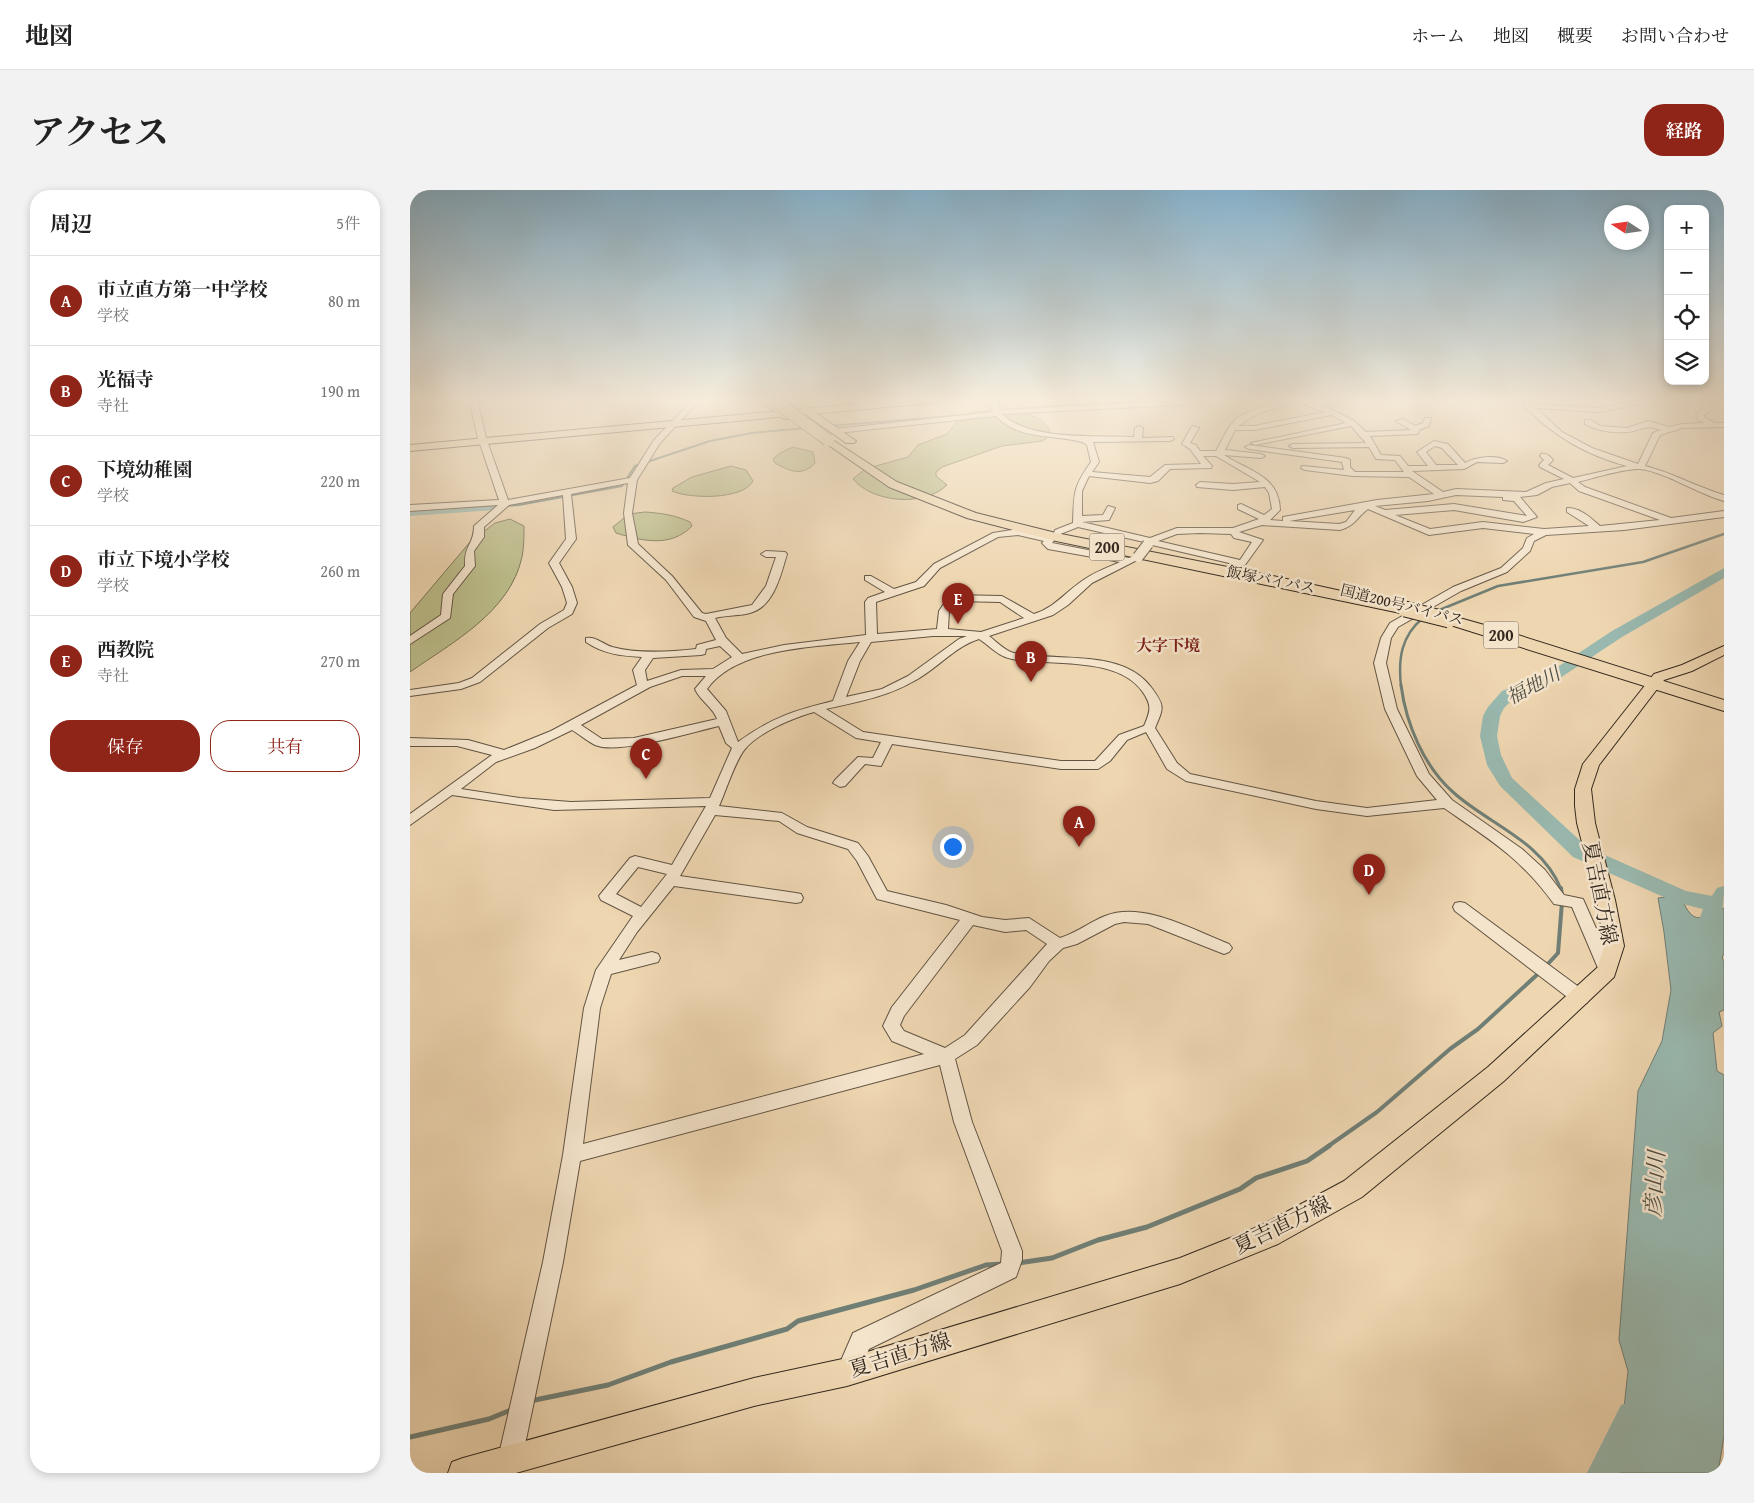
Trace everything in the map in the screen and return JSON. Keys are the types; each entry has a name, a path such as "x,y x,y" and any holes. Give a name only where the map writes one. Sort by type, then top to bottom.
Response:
{"highway":[{"path":"844,459 892,488 916,496"},
{"name":"200","path":"855,459 864,468 916,496 963,513 1054,536"},
{"name":"国道200号バイパス","path":"863,459 883,473 936,497 1054,536 1331,587 1554,648 1656,680"},
{"path":"874,459 936,497"},
{"name":"200","path":"1656,680 1724,698"},
{"name":"200","path":"1685,689 1724,706"}],"main road":[{"path":"1656,680 1687,668 1724,650"},
{"name":"夏吉直方線","path":"463,1473 509,1466 754,1392 848,1372 1180,1271 1269,1235 1353,1188 1496,1074 1607,971 1614,946 1606,900 1586,823 1583,789 1592,764 1656,680"}],"street":[{"path":"410,641 446,616 448,594 470,566 470,551 479,537 479,526 502,508 504,502 490,459"},
{"path":"647,459 633,480 628,513 633,545 668,578 698,615 710,619 716,635 740,658"},
{"path":"1077,521 1078,491 1082,480 1089,474 1095,462 1094,459"},
{"path":"1202,459 1224,486"},
{"path":"1224,459 1250,471 1267,484 1277,499 1276,510 1267,521"},
{"path":"1282,459 1346,468 1353,474"},
{"path":"1338,459 1346,460 1346,468"},
{"path":"1398,459 1408,471 1440,495"},
{"path":"1426,459 1433,467"},
{"path":"1457,459 1464,467"},
{"path":"1548,459 1549,460 1543,464 1571,480 1582,489 1673,521"},
{"path":"1609,459 1616,462 1641,466 1671,476 1701,491 1724,498"},
{"path":"1641,466 1644,459"},
{"path":"1305,468 1353,474 1408,471 1433,467 1464,467 1474,460 1503,461"},
{"path":"509,1466 552,1262 572,1155 592,1008 604,970 674,875 713,806 739,747 764,729 794,714 886,691 912,678 949,649 978,634 1049,613 1088,581 1134,559 1150,542 1166,534 1182,531 1234,531 1267,521 1455,492 1534,494 1549,485 1641,466"},
{"path":"1089,474 1150,480 1155,479 1168,467 1213,471"},
{"path":"1380,469 1408,471"},
{"path":"410,508 504,502 567,494 633,480"},
{"path":"1200,485 1244,487 1267,484"},
{"path":"1455,492 1486,505 1494,526"},
{"path":"1383,513 1454,507 1523,519 1533,517 1517,499 1467,492"},
{"path":"410,693 443,690 476,680 544,626 568,612 572,603 568,587 554,563 570,539 567,494"},
{"path":"1242,507 1267,521 1340,527 1349,524 1358,512 1367,506"},
{"path":"1367,506 1429,532 1494,526 1544,532 1673,521 1724,514"},
{"path":"1111,508 1106,518 1077,521 1054,536 1048,543 1051,547 1134,559"},
{"path":"1570,510 1581,515 1597,528"},
{"path":"1077,521 1159,545 1242,563 1258,540 1237,536 1234,531"},
{"path":"838,703 854,661 870,639 870,602 891,592 920,584 937,566 996,535 1018,532 1054,536"},
{"path":"1544,532 1530,540 1528,549 1504,570 1457,589 1394,625 1386,638 1380,663 1391,709 1423,776 1447,803 1517,852 1540,874 1559,900 1578,903 1607,971"},
{"path":"706,618 718,613 752,610 757,606 774,582 782,554 766,554"},
{"path":"868,578 891,592"},
{"path":"942,633 944,611 953,598 1002,599 1034,619"},
{"path":"739,747 732,743 720,711 703,694 701,689 714,672 740,658 807,646 942,633 978,634 1004,654 1012,656 1073,661 1110,666 1126,671 1140,680 1156,702 1157,710 1149,728"},
{"path":"590,640 603,649 672,655 700,652 701,647 722,642"},
{"path":"643,686 639,670 650,654"},
{"path":"410,821 451,792 469,774 502,754 531,746 643,686 681,673 714,672"},
{"path":"815,708 860,735 1061,765 1098,765 1123,736 1149,728"},
{"path":"572,724 599,742 610,743 634,742 724,722"},
{"path":"1149,728 1172,766 1186,777 1316,804 1367,812 1447,803"},
{"path":"840,782 862,760 876,763 888,739"},
{"path":"410,742 451,742 492,750 502,754"},
{"path":"451,792 542,805 588,806 645,802 713,806 782,817 802,830 853,846 863,859 882,895 1005,926 1029,924 1058,944"},
{"path":"410,806 427,810"},
{"path":"644,915 606,896 635,861 674,875 796,898"},
{"path":"1460,907 1580,998"},
{"path":"572,1155 946,1056 972,1040 1024,982 1043,957 1058,944 1072,940 1110,920 1124,916 1150,919 1224,948"},
{"path":"946,1056 898,1036 891,1026 898,1012 971,917"},
{"path":"604,970 652,958"},
{"path":"848,1372 861,1341 1008,1270 1012,1260 1012,1251 963,1122 946,1056"}],"green space":[{"path":"773,459 814,459 815,463 805,470 795,471 775,463"},
{"path":"901,459 965,459 942,467 936,472 936,476 947,485 925,497 912,499 885,497 862,487 853,479 865,469"},
{"path":"731,466 746,470 753,481 739,492 728,495 703,496 680,494 672,491 673,488 692,477"},
{"path":"645,512 679,518 690,522 692,526 675,538 656,541 616,533 613,527 629,514"},
{"path":"510,519 524,526 524,542 516,577 505,594 493,610 478,624 410,672 410,613 470,542 495,523"}],"water":[{"path":"1674,896 1682,899 1686,908 1694,917 1704,917 1724,908 1724,953 1722,958 1724,961 1724,1010 1719,1012 1722,1026 1713,1033 1717,1071 1724,1075 1724,1436 1718,1473 1617,1473 1628,1371 1619,1340 1638,1091 1662,1041 1671,990 1658,898"}],"waterway":[{"path":"491,507 519,505 622,486 635,466 656,459"},
{"path":"410,512 491,507"},
{"path":"1437,611 1498,586 1643,562 1724,534"},
{"name":"福地川","path":"1715,904 1682,897 1580,852 1506,782 1492,755 1489,726 1496,707 1508,694 1555,675 1617,634 1724,572"},
{"path":"1401,686 1400,667 1403,649 1410,632 1423,618"},
{"path":"1401,685 1403,700 1412,729 1425,758 1434,771 1454,793 1514,835 1541,858 1552,872 1561,889"},
{"path":"1561,888 1562,896"},
{"name":"彦山川","path":"1703,940 1711,913 1724,893"},
{"path":"1546,966 1558,953 1562,902"},
{"path":"1327,1147 1377,1112 1450,1049 1478,1029 1540,972"},
{"path":"1018,1263 1052,1258 1098,1240 1147,1227 1240,1189 1256,1178 1307,1161 1329,1146"},
{"path":"530,1401 608,1385 671,1362 787,1329 798,1321 914,1290 986,1265 1002,1264"},
{"path":"410,1437 489,1419 511,1410"},
{"name":"彦山川","path":"1603,1473 1632,1416"}],"place":[{"name":"西教院","path":"958,624"},
{"name":"光福寺","path":"1031,682"},
{"name":"下境幼稚園","path":"646,779"},
{"name":"市立直方第一中学校","path":"1079,847"},
{"name":"市立下境小学校","path":"1369,895"}],"district":[{"name":"大字下境","path":"1168,645"}]}
